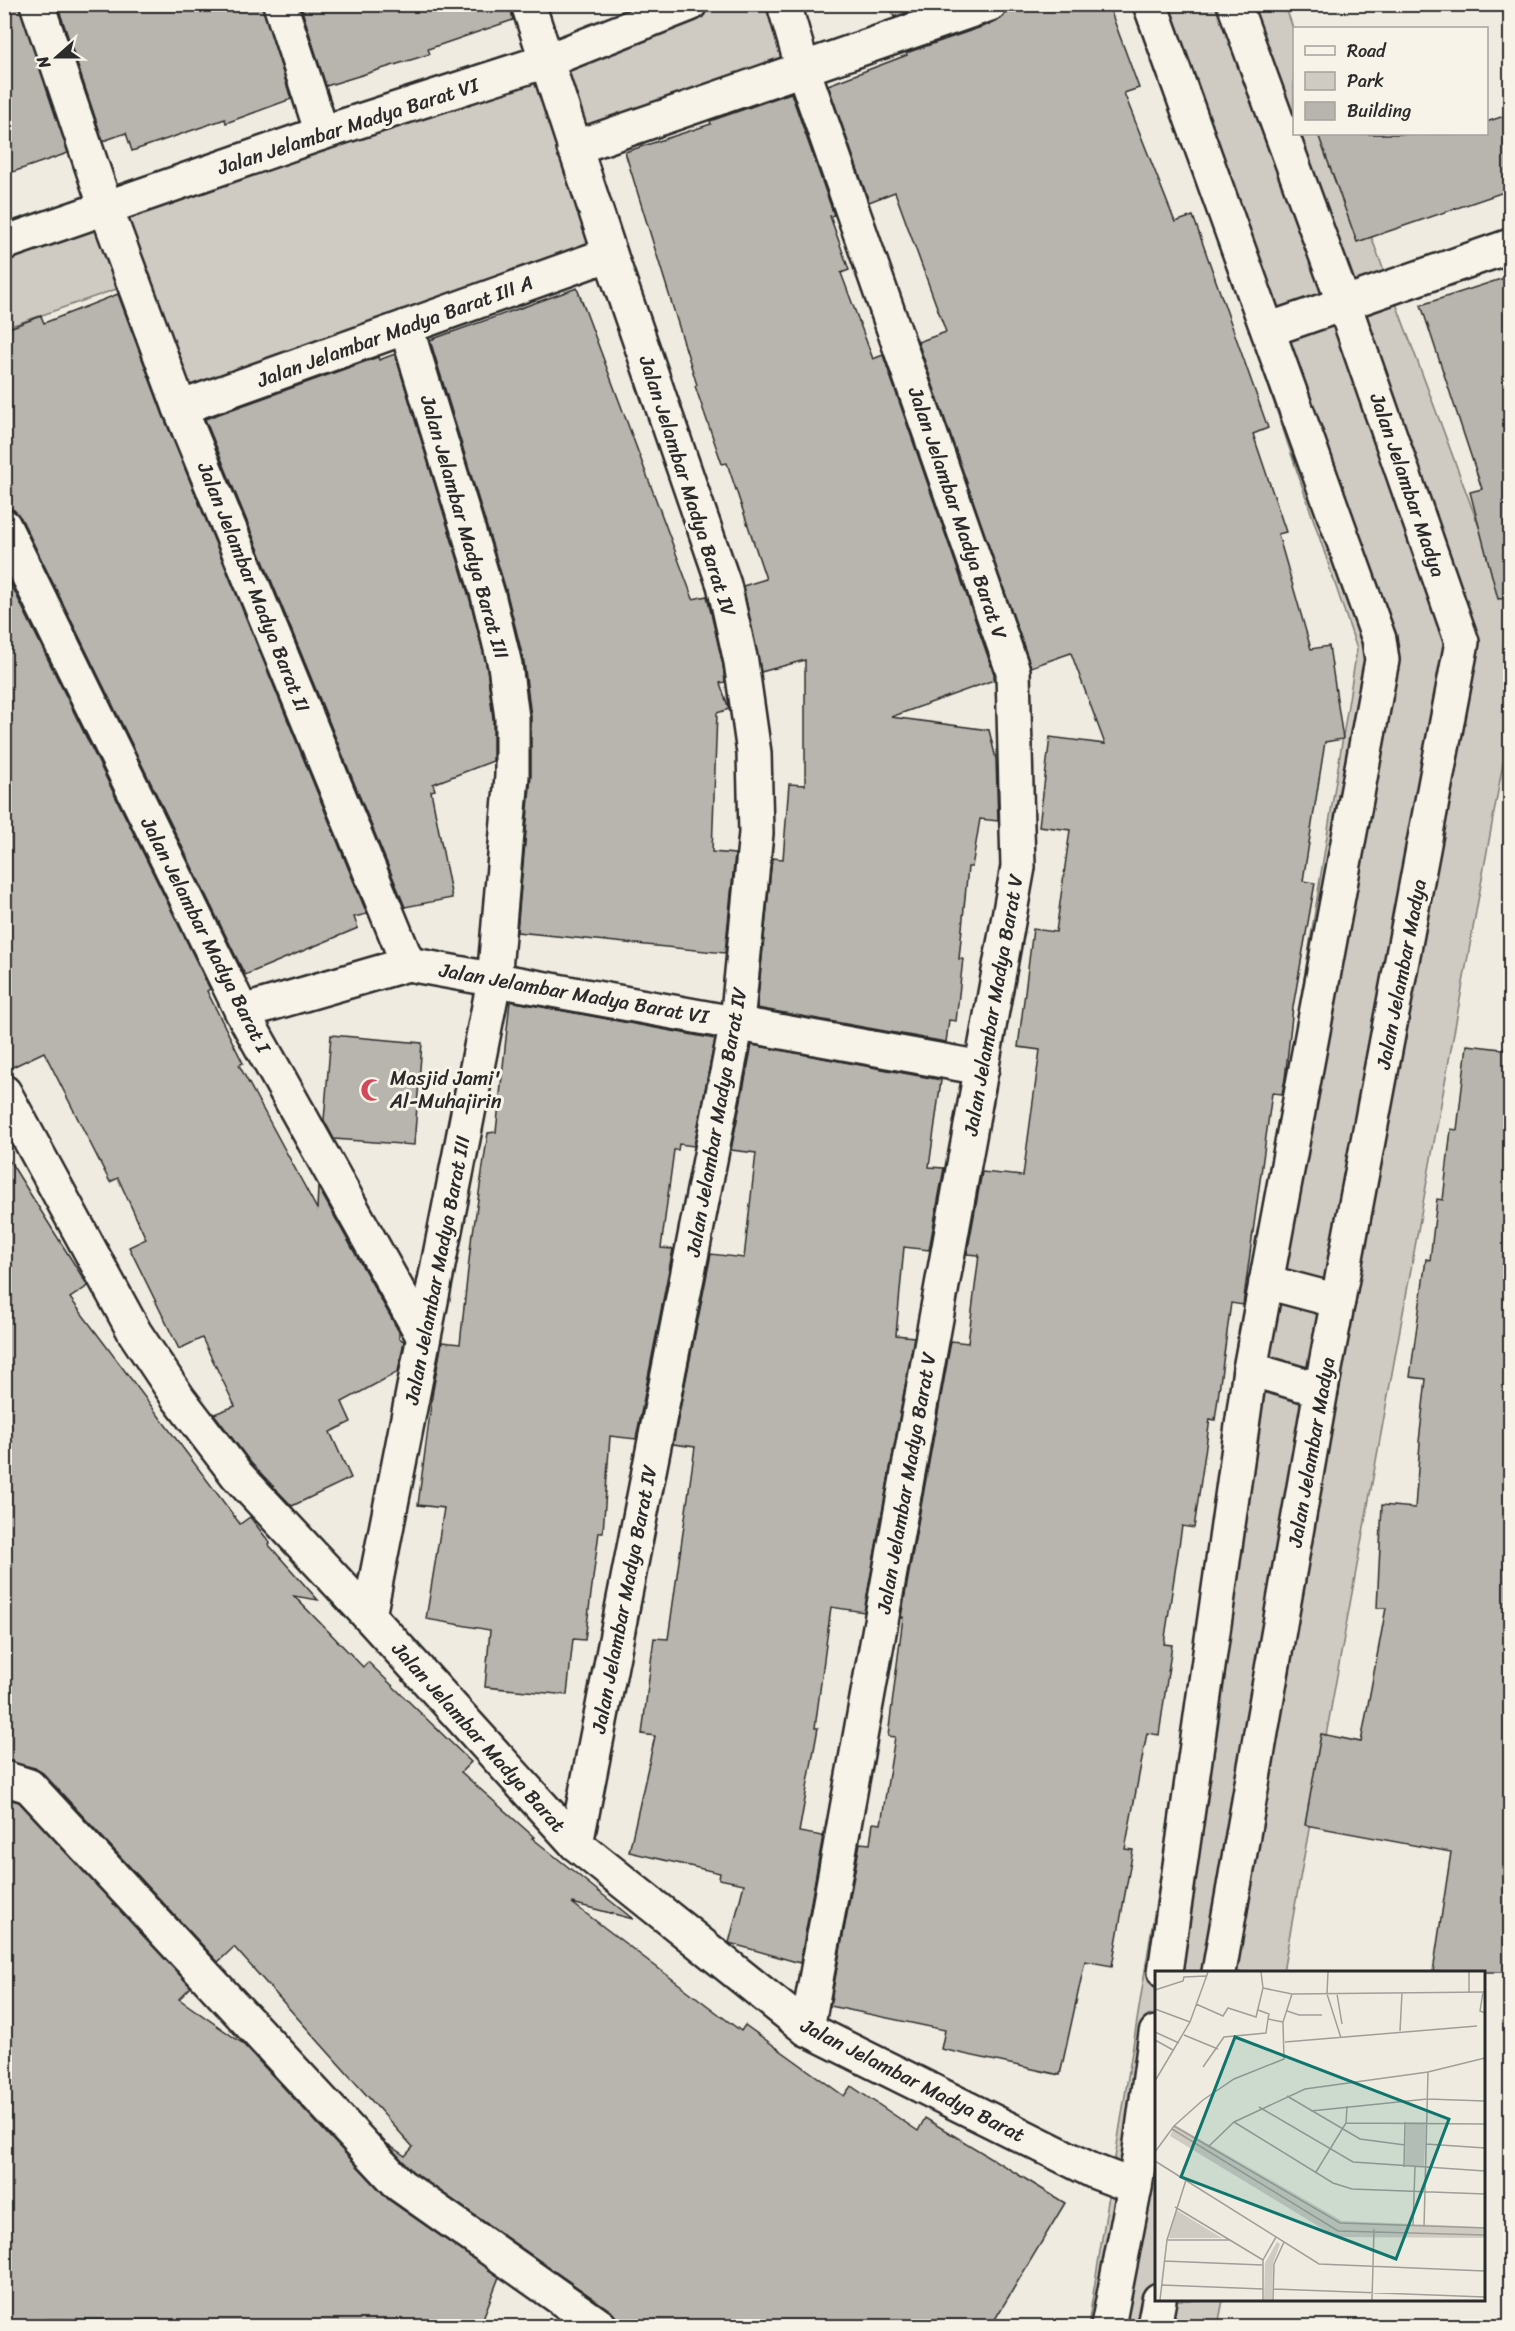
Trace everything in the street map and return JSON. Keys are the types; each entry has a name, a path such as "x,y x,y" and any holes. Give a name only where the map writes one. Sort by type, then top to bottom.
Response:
{"street":[{"name":"Jalan Jelambar Madya Barat II","path":"37,4 106,208 180,408 408,964"},
{"path":"280,4 322,134"},
{"name":"Jalan Jelambar Madya Barat IV","path":"528,4 610,254 724,585 741,662 754,753 756,833 738,1022 576,1844"},
{"name":"Jalan Jelambar Madya Barat VI","path":"4,243 322,134 546,61 690,4"},
{"name":"Jalan Jelambar Madya Barat V","path":"784,4 803,69 1013,670 1018,867 807,2029"},
{"path":"574,147 990,4"},
{"path":"1150,4 1379,639 1382,660 1250,1369 1165,1971"},
{"name":"Jalan Jelambar Madya","path":"1219,1971 1321,1390 1462,642 1344,304 1234,4"},
{"path":"1268,330 1510,246"},
{"name":"Jalan Jelambar Madya Barat III A","path":"180,408 610,254"},
{"name":"Jalan Jelambar Madya Barat III","path":"369,1616 494,981 512,776 510,690 488,595 406,327"},
{"name":"Jalan Jelambar Madya Barat I","path":"4,526 242,1012 423,1336"},
{"name":"Jalan Jelambar Madya Barat VI","path":"242,1012 408,964 982,1068"},
{"name":"Jalan Jelambar Madya Barat","path":"4,1092 135,1334 237,1475 369,1616 576,1844 807,2029 1082,2166 1135,2187"},
{"path":"1266,1282 1338,1301"},
{"path":"1250,1369 1321,1390"},
{"path":"4,1778 29,1786 400,2185 600,2326"},
{"path":"1108,2326 1135,2187 1155,2040"},
{"path":"1154,2326 1159,2301"}],"green space":[{"path":"779,4 797,68 573,144 553,65 703,5"},
{"path":"1140,5 1285,5 1293,28 1293,135 1333,135 1510,610 1510,725 1283,1971 1155,1971 1155,2301 1223,2301 1218,2326 1088,2326 1357,649"},
{"path":"530,70 599,252 184,399 112,210"},
{"path":"103,215 128,285 5,328 4,250"}],"building":[{"path":"4,4 19,4 68,153 4,175"},
{"path":"57,4 262,4 291,99 226,123 225,119 132,151 126,133 103,141"},
{"path":"300,4 510,4 513,20 428,49 430,54 326,86"},
{"path":"889,4 931,4 894,17"},
{"path":"1008,4 1108,4 1139,88 1124,93 1175,222 1193,216 1268,428 1253,434 1286,532 1278,534 1311,649 1329,646 1343,739 1325,742 1303,881 1315,883 1293,1007 1285,1079 1282,1094 1272,1093 1243,1305 1231,1303 1215,1420 1210,1419 1194,1528 1182,1526 1164,1644 1172,1645 1159,1735 1147,1733 1125,1849 1133,1850 1112,1966 1085,1961 1060,2075 941,2049 945,2030 830,2006 860,1843 870,1844 873,1823 881,1824 895,1737 888,1736 903,1617 901,1617 951,1341 968,1343 979,1255 967,1254 982,1172 1023,1176 1040,1050 1018,1047 1033,929 1056,932 1070,830 1039,826 1050,737 1105,744 1071,653 1031,667 918,342 946,332 895,192 869,202 828,85 907,55 906,53 996,22 1004,16"},
{"path":"791,93 834,215 830,216 849,270 841,273 873,359 883,355 994,674 994,680 891,717 989,730 996,759 998,821 980,819 972,867 968,867 959,959 963,959 956,1021 949,1020 946,1042 757,1008 772,858 783,859 789,784 805,785 805,660 761,672 743,586 766,579 727,463 722,464 695,386 697,385 625,152 711,124 710,121"},
{"path":"1510,114 1510,190 1357,242 1318,135 1488,135 1488,121"},
{"path":"1510,276 1510,598 1498,599 1470,492 1482,489 1421,305"},
{"path":"577,288 693,599 707,596 723,665 725,682 720,683 729,709 717,713 712,852 735,854 725,953 517,932 531,776 531,716 524,662 506,590 430,340"},
{"path":"118,294 163,415 367,914 354,917 358,928 245,975 21,518 14,510 4,507 4,330 41,316 44,323"},
{"path":"395,354 470,600 487,668 493,719 493,761 433,784 435,790 431,791 452,898 405,907 205,419 378,357 379,360"},
{"path":"4,570 210,989 207,991 243,1063 239,1065 317,1209 318,1187 399,1332 399,1338 404,1341 398,1372 342,1402 351,1422 330,1432 351,1478 292,1506 251,1463 214,1414 235,1406 202,1338 179,1349 129,1247 146,1239 118,1178 110,1182 44,1052 4,1071"},
{"path":"510,1001 715,1039 694,1146 679,1144 678,1150 674,1150 661,1248 673,1249 636,1439 610,1436 603,1532 599,1532 585,1640 573,1639 567,1695 485,1687 490,1630 426,1619 444,1508 418,1505 433,1390 442,1342 460,1344 472,1233 488,1133 496,1132"},
{"name":"Masjid Jami' Al-Muhajirin","path":"331,1035 422,1043 414,1145 334,1139 324,1120"},
{"path":"752,1045 941,1080 929,1167 944,1168 929,1250 904,1247 896,1335 914,1337 864,1612 831,1607 815,1728 818,1728 799,1832 823,1836 800,1963 729,1943 744,1884 719,1879 720,1873 629,1852 655,1736 642,1734 654,1638 668,1639 695,1447 673,1444 711,1254 744,1258 756,1153 731,1150"},
{"path":"1467,1045 1510,1050 1510,1575 1506,1641 1510,1641 1510,1972 1433,1971 1451,1852 1305,1825 1321,1734 1361,1742 1386,1608 1377,1608 1382,1505 1415,1508 1426,1379 1410,1377 1426,1259 1430,1260 1437,1199 1443,1200 1451,1129 1457,1130"},
{"path":"4,1152 88,1286 70,1298 240,1524 250,1517 270,1543 268,1544 318,1600 294,1596 363,1667 368,1662 471,1762 461,1772 534,1837 532,1838 633,1919 572,1903 741,2031 745,2025 844,2096 851,2086 918,2131 925,2118 1065,2203 991,2326 621,2326 611,2311 412,2171 386,2143 405,2156 413,2147 234,1947 218,1962 43,1773 35,1768 4,1760"},
{"path":"4,1798 19,1802 191,1987 179,1999 242,2043 389,2200 499,2277 480,2326 193,2326 193,2320 48,2319 52,2326 4,2326"}],"place":[{"name":"Masjid Jami' Al-Muhajirin","path":"372,1090"}]}
